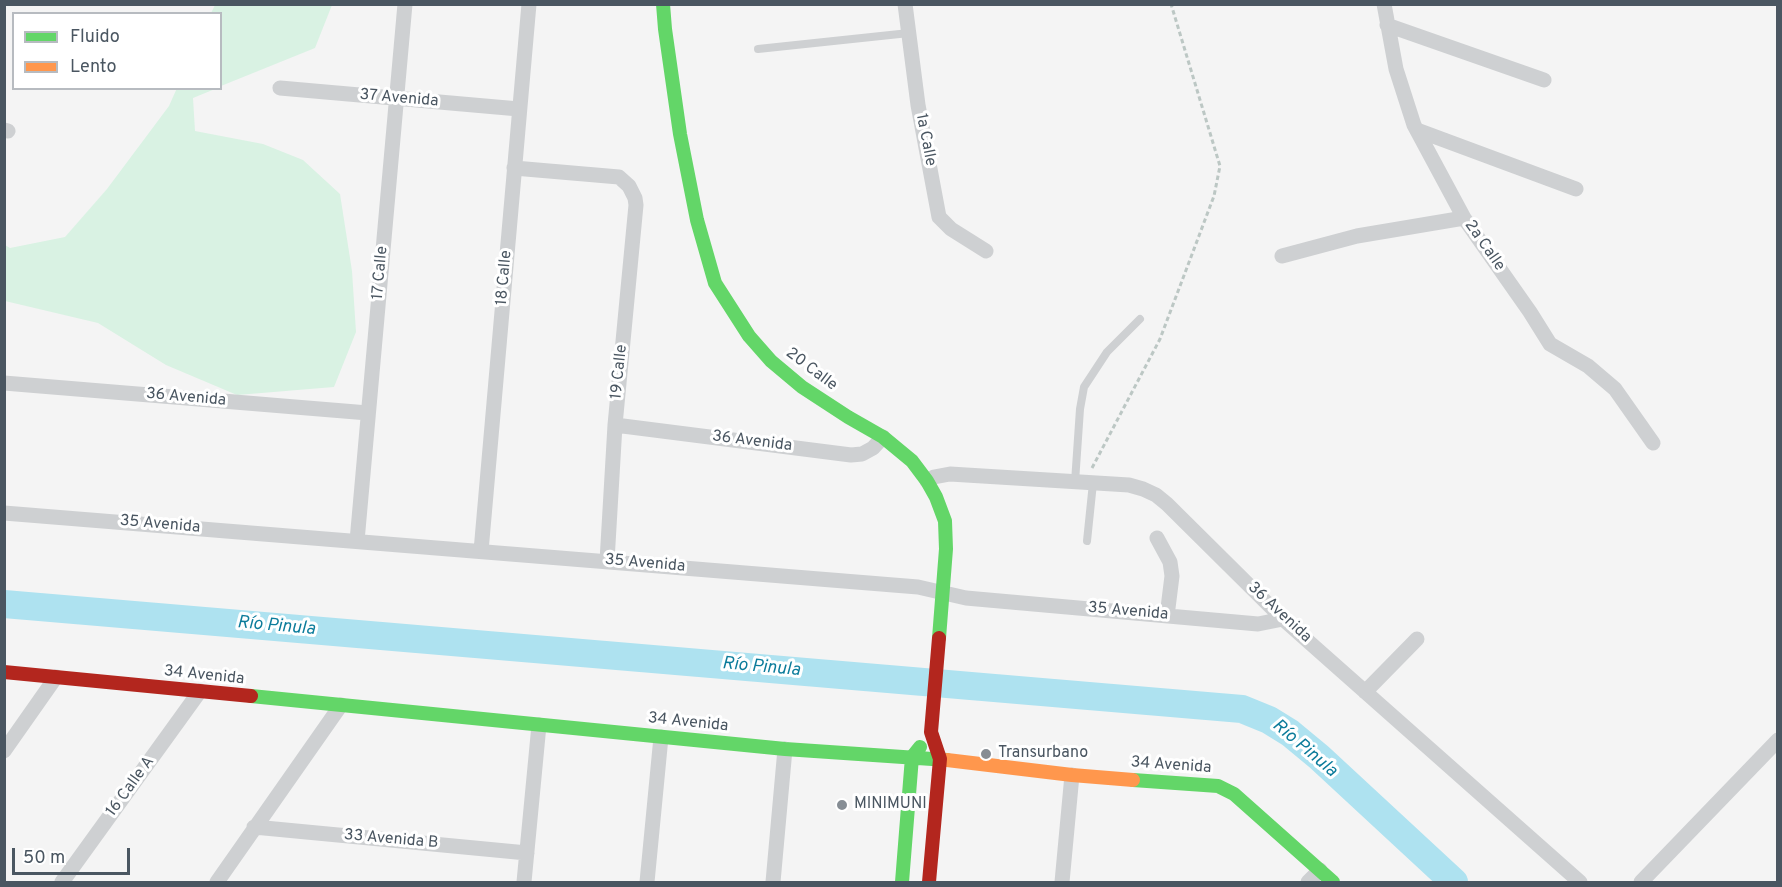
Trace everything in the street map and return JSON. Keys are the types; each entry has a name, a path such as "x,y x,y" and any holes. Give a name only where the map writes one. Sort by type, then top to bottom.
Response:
{"street":[{"name":"17 Calle","path":"357,541 405,4"},
{"name":"18 Calle","path":"482,551 529,4"},
{"name":"20 Calle","path":"663,4 680,134 697,220 715,284 749,336 771,361 802,387 883,437 912,461 936,497 945,521 946,549 931,732 940,759 929,882"},
{"name":"1a Calle","path":"905,4 918,105 939,217 951,229 986,251"},
{"name":"2a Calle","path":"1384,4 1396,69 1417,130 1464,218 1530,312 1550,345 1588,366 1615,388 1653,443"},
{"path":"1387,25 1544,80"},
{"name":"37 Avenida","path":"280,88 519,109"},
{"path":"1417,130 1576,189"},
{"name":"19 Calle","path":"514,168 619,177 633,191 636,205 615,425 607,561"},
{"path":"1282,256 1357,236 1464,218"},
{"name":"36 Avenida","path":"4,383 368,413"},
{"name":"36 Avenida","path":"615,425 851,455 873,448 883,437"},
{"name":"36 Avenida","path":"927,481 950,474 1129,485 1156,495 1283,619 1580,882"},
{"name":"35 Avenida","path":"4,513 918,587 966,598 1258,624 1283,619"},
{"path":"1157,538 1170,562 1172,576 1167,616"},
{"path":"1365,692 1417,639"},
{"name":"34 Avenida","path":"4,672 785,749 940,759 1072,775 1218,786 1234,794 1333,882"},
{"path":"4,751 56,677"},
{"name":"16 Calle A","path":"62,882 200,691"},
{"path":"217,882 341,705"},
{"path":"524,882 539,725"},
{"path":"902,882 912,757 931,732"},
{"path":"647,882 661,737"},
{"path":"1641,882 1778,740"},
{"path":"773,882 785,749"},
{"path":"1062,882 1072,775"},
{"name":"33 Avenida B","path":"254,827 527,853"},
{"path":"1308,882 1320,870"}],"lane":[{"path":"758,49 909,33"},
{"path":"1087,542 1080,409 1084,387 1107,352 1140,319"}],"path":[{"path":"1084,483 1160,339 1214,196 1220,166 1171,4"}],"green space":[{"path":"215,4 332,5 315,48 222,86 222,12 211,12"},
{"path":"176,90 213,90 193,98 195,131 263,144 303,160 340,194 352,271 356,332 334,387 237,395 166,365 98,323 5,301 5,245 10,248 65,237 107,189 169,106"}],"waterway":[{"name":"Río Pinula","path":"4,604 1242,709 1269,720 1290,733 1454,882"}],"traffic: fast":[{"path":"663,4 680,134 697,220 715,283 749,336 771,361 802,387 883,437 912,461 927,481 945,521 946,549 939,638"},
{"path":"251,696 785,749 947,760"},
{"path":"902,882 912,757 920,747"},
{"path":"1133,780 1218,786 1234,794 1333,882"}],"traffic: slow":[{"path":"947,760 1133,780"}],"traffic: jam":[{"path":"929,882 940,759 931,732 939,638"},
{"path":"4,672 251,696"}],"place":[{"name":"Transurbano","path":"986,754"},
{"name":"MINIMUNI","path":"842,805"}]}
